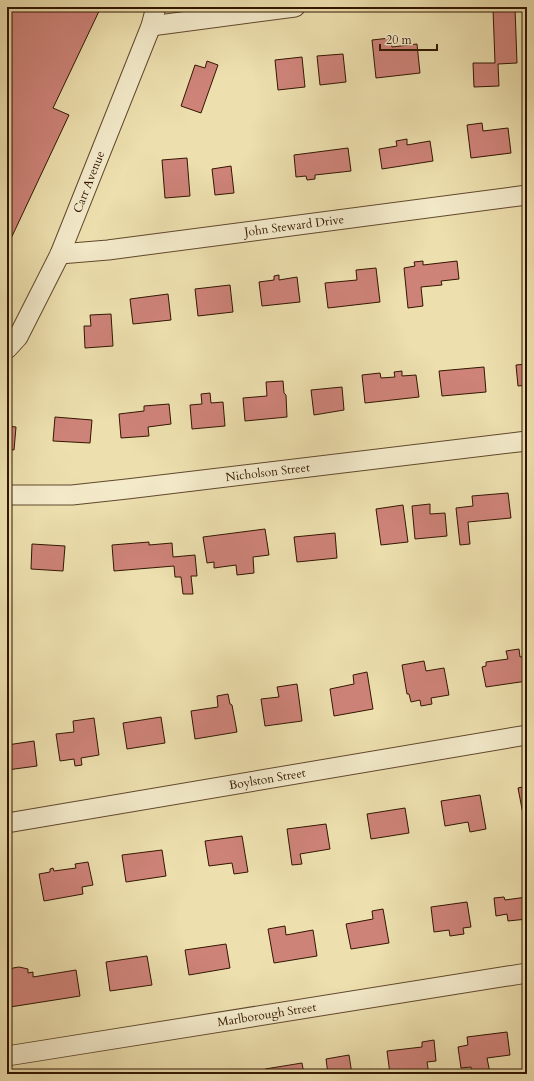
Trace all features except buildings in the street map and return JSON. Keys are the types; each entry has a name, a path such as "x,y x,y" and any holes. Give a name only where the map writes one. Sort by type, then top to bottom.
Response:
{"street":[{"name":"Carr Avenue","path":"7,349 18,337 60,254 151,26 156,7"},
{"path":"151,26 296,7"},
{"name":"John Steward Drive","path":"60,254 108,250 527,195"},
{"name":"Nicholson Street","path":"7,495 72,495 527,441"},
{"name":"Boylston Street","path":"7,823 527,735"},
{"name":"Marlborough Street","path":"7,1056 527,973"}]}
